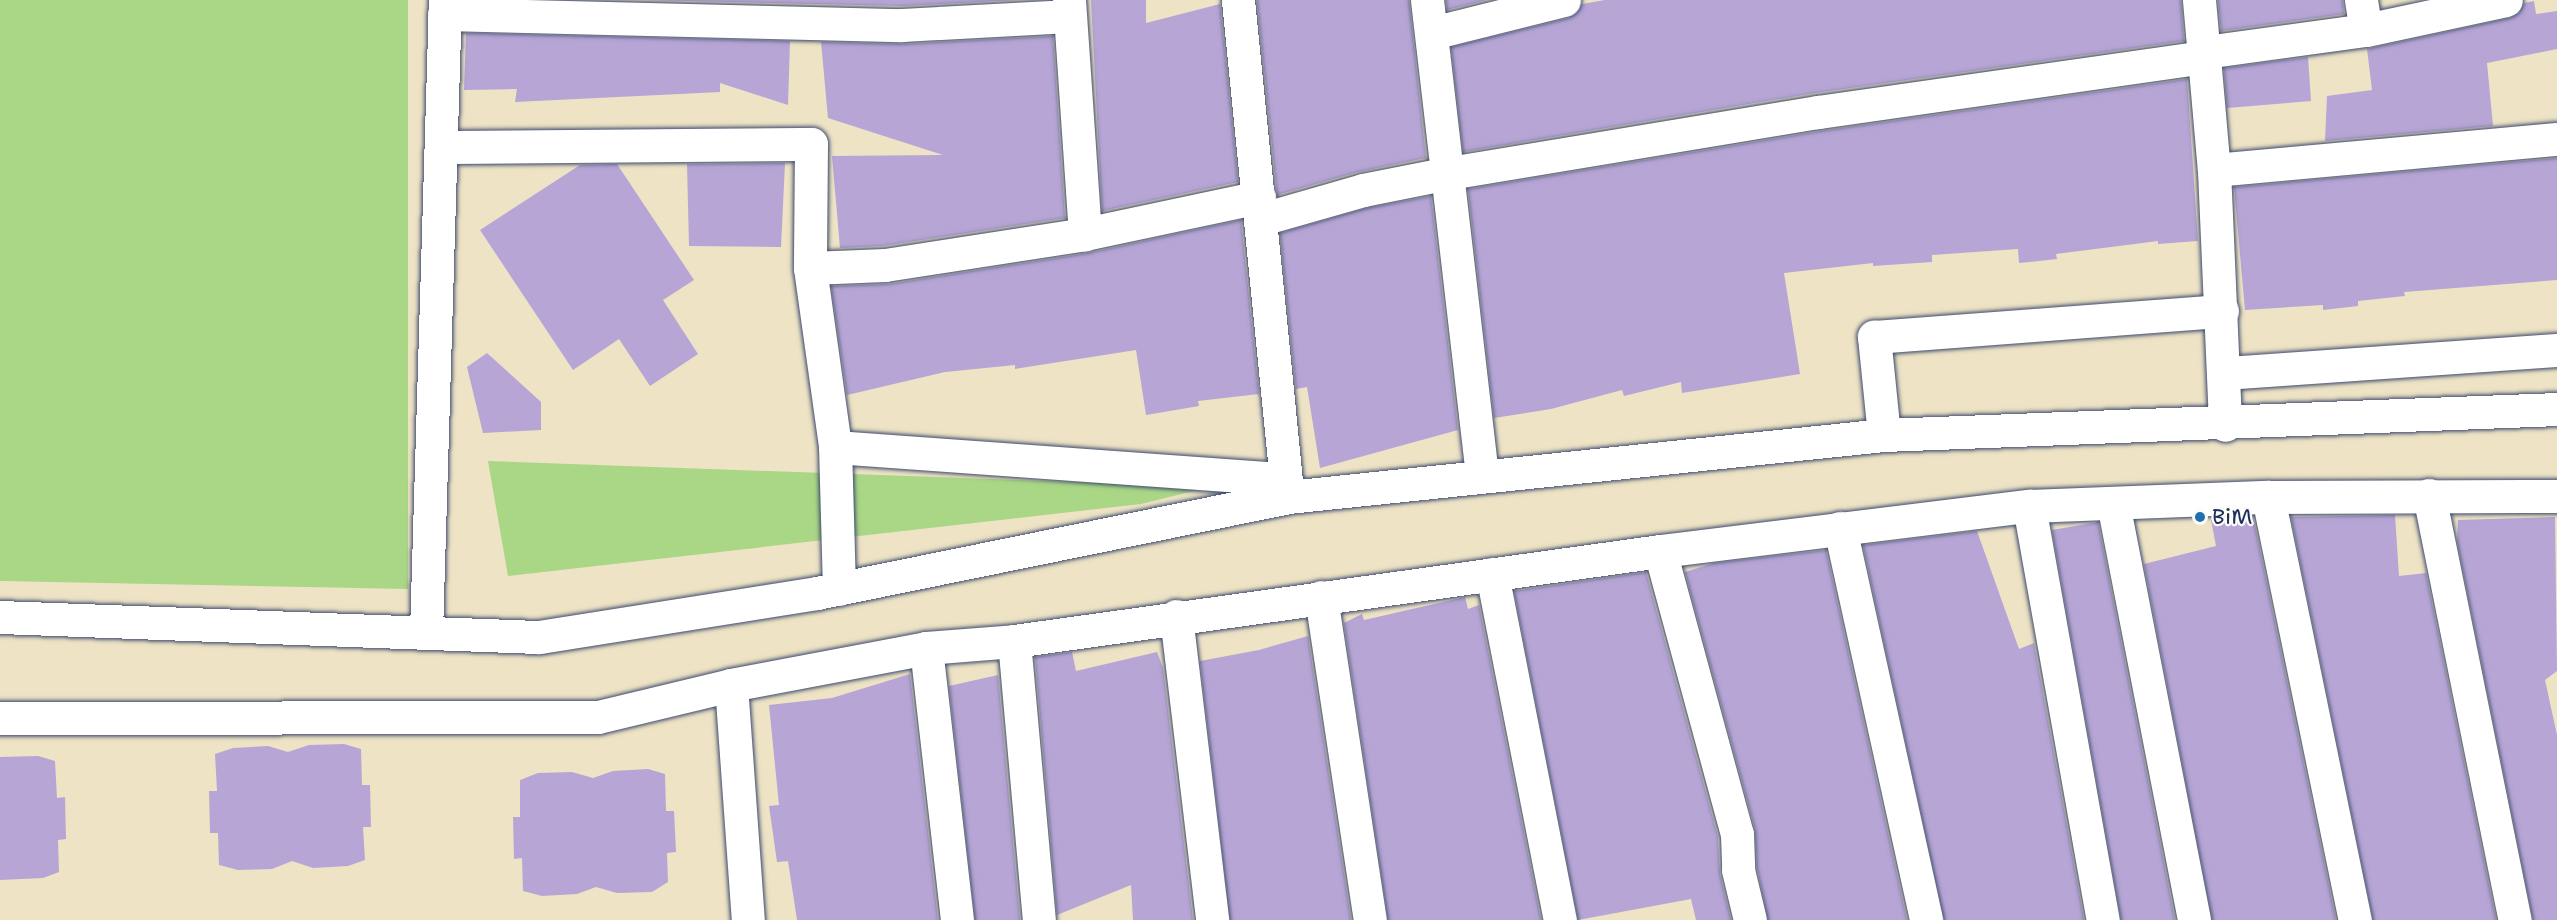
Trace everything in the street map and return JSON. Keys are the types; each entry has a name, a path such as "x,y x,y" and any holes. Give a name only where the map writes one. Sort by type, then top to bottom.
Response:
{"street":[{"path":"1238,0 1261,208 1285,498"},
{"path":"1427,0 1449,173 1482,475"},
{"path":"1432,33 1564,0"},
{"path":"2199,0 2214,170 2226,373 2226,425"},
{"path":"810,268 885,265 1261,208 1449,173 1818,112 2205,55 2364,15 2506,0"},
{"path":"426,632 445,7 902,25 1070,8 1085,234"},
{"path":"2214,170 2557,139"},
{"path":"441,147 811,144 810,268 835,447 839,589"},
{"path":"1884,435 1874,337 2222,310"},
{"path":"2226,373 2557,350"},
{"path":"0,617 539,637 839,589 1285,498 1482,475 1884,435 2226,425 2557,409"},
{"path":"835,447 1266,478 1285,498"},
{"path":"2429,495 2516,920"},
{"path":"0,718 598,717 731,685 926,648 1014,640 1660,551 2029,506 2268,497 2557,496"},
{"path":"2268,497 2355,920"},
{"path":"2113,503 2194,920"},
{"path":"2029,506 2103,920"},
{"path":"1840,528 1926,920"},
{"path":"1660,551 1737,834 1738,870 1750,920"},
{"path":"1492,574 1560,920"},
{"path":"1321,597 1370,920"},
{"path":"1176,616 1212,920"},
{"path":"1014,640 1040,920"},
{"path":"926,648 957,920"},
{"path":"731,685 748,920"}],"green space":[{"path":"0,0 408,0 408,589 0,581"},
{"path":"488,461 1210,487 1141,504 508,576"}],"building":[{"path":"642,0 1018,0 902,6"},
{"path":"1091,0 1146,0 1146,23 1220,4 1238,182 1102,211"},
{"path":"1257,0 1409,0 1426,158 1358,172 1277,195"},
{"path":"1446,0 1487,0 1447,10"},
{"path":"1605,0 2181,0 2184,41 1815,93 1463,152 1451,47 1569,18 1582,4"},
{"path":"2218,0 2343,0 2344,14 2221,31"},
{"path":"2534,1 2536,14 2557,11 2557,49 2487,63 2493,126 2325,141 2327,96 2372,90 2367,49 2510,18 2519,13 2524,3"},
{"path":"466,33 790,41 788,105 720,83 720,92 515,102 517,89 464,90"},
{"path":"1053,36 1065,218 883,246 840,248 832,156 943,155 828,118 821,42 903,44"},
{"path":"2308,57 2311,101 2227,108 2224,68"},
{"path":"2187,79 2198,241 2158,244 2158,241 2056,254 2057,259 2019,263 2018,249 1932,255 1932,262 1873,266 1873,263 1784,273 1800,374 1682,393 1681,382 1624,396 1622,390 1551,409 1494,418 1468,189 1821,131"},
{"path":"2557,158 2557,280 2404,292 2405,296 2358,301 2358,306 2323,310 2323,305 2245,310 2234,187"},
{"path":"785,163 781,247 689,246 687,164"},
{"path":"617,164 694,280 663,300 698,354 650,386 619,339 573,370 480,230 580,165"},
{"path":"1431,196 1458,430 1320,468 1307,387 1296,389 1280,233 1367,208"},
{"path":"1241,220 1259,394 1198,401 1199,406 1146,415 1136,350 1015,369 1015,365 945,372 847,395 831,286 888,284 1088,253"},
{"path":"487,353 541,402 541,430 483,433 467,367"},
{"path":"2395,515 2399,576 2426,573 2496,920 2373,920 2291,517"},
{"path":"2253,516 2336,920 2212,920 2144,564 2216,546 2211,520"},
{"path":"2555,517 2557,671 2545,680 2557,735 2557,920 2533,920 2457,541 2458,520"},
{"path":"2098,522 2175,920 2121,920 2052,530"},
{"path":"1977,531 2019,649 2034,643 2084,920 1944,920 1863,545"},
{"path":"1826,550 1907,920 1768,920 1757,868 1755,829 1685,572 1714,563"},
{"path":"1646,572 1718,837 1720,874 1731,920 1696,920 1691,899 1578,920 1514,591"},
{"path":"1465,597 1468,609 1479,605 1541,920 1388,920 1344,623 1362,614 1364,620"},
{"path":"1308,636 1351,920 1230,920 1200,661 1259,650"},
{"path":"1072,652 1076,671 1157,652 1163,668 1193,920 1133,920 1131,885 1057,915 1035,657"},
{"path":"910,674 938,920 797,920 788,861 777,862 769,806 779,805 769,705 832,698"},
{"path":"998,675 1020,920 975,920 949,686"},
{"path":"344,744 361,749 362,785 370,785 371,827 363,827 365,860 348,866 313,868 292,861 272,869 238,870 219,865 218,833 210,833 209,791 217,791 215,754 233,748 268,746 288,752 309,745"},
{"path":"38,756 55,761 57,798 65,797 66,839 58,840 59,872 43,878 0,880 0,757"},
{"path":"648,769 665,774 666,811 674,811 676,852 667,853 668,882 652,892 617,893 596,887 577,894 542,896 523,891 522,858 514,859 513,817 520,817 520,780 538,773 572,772 593,778 613,771"}],"place":[{"name":"BiM","path":"2200,517"}]}
